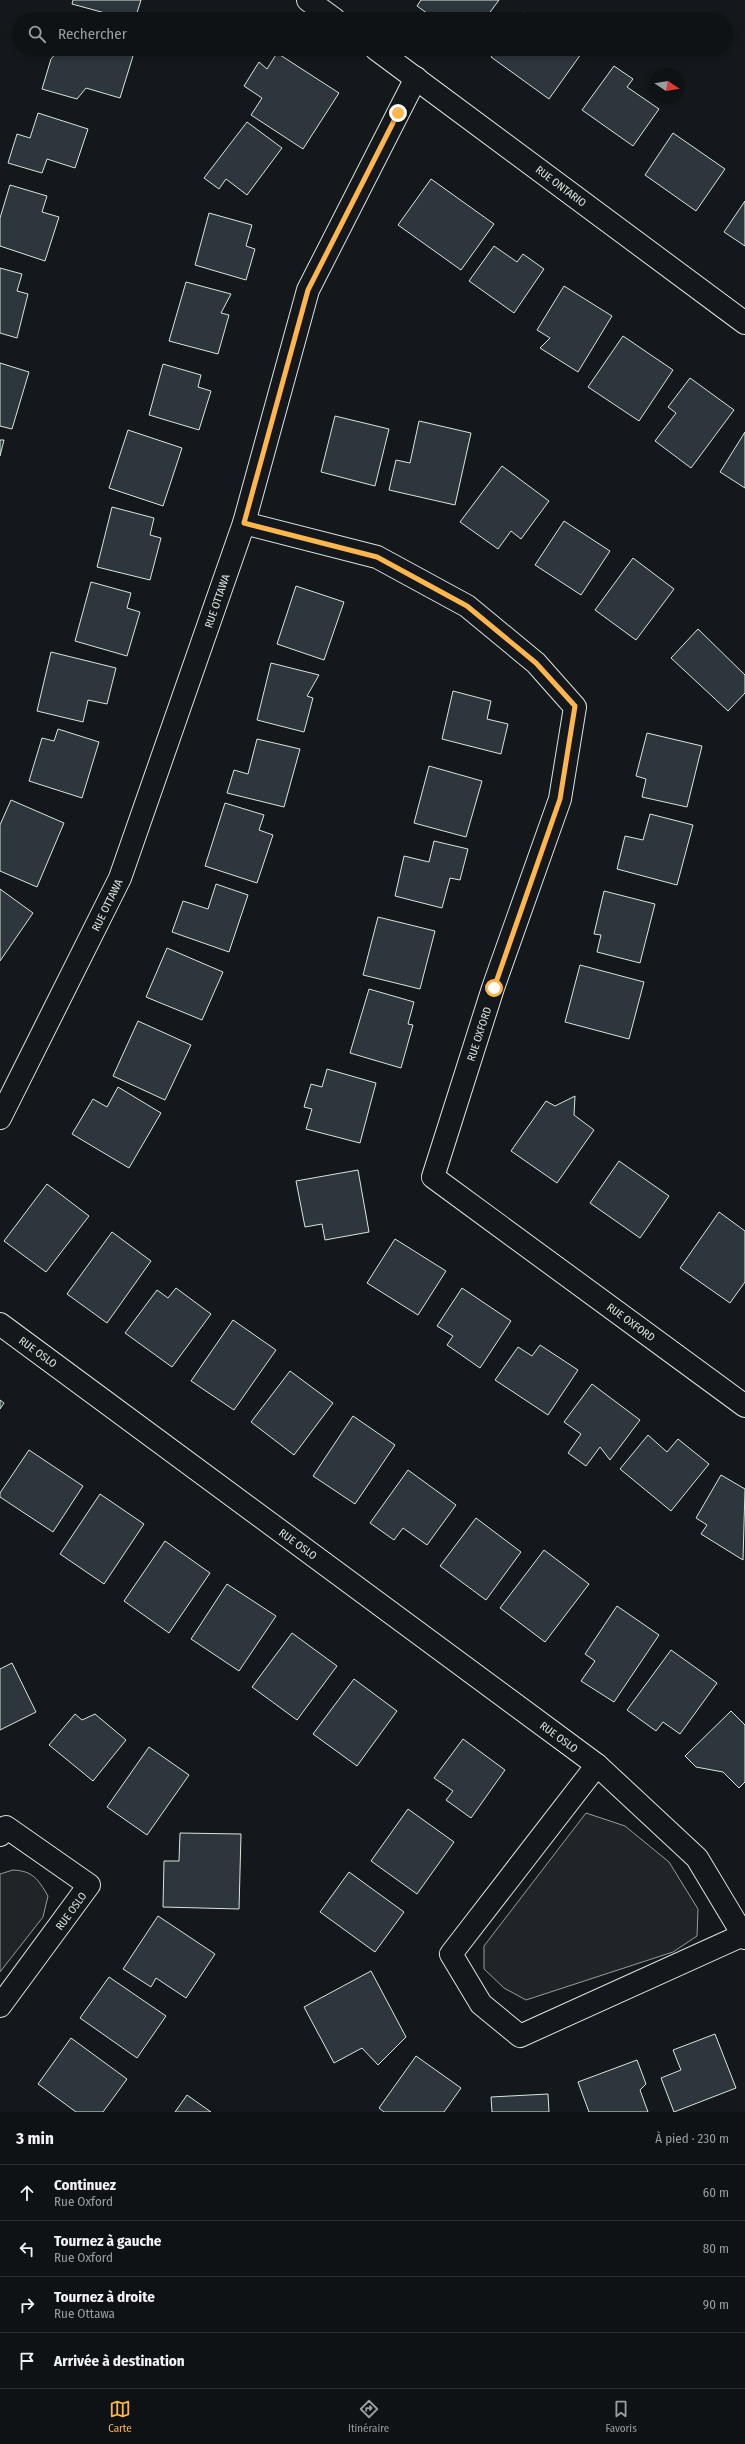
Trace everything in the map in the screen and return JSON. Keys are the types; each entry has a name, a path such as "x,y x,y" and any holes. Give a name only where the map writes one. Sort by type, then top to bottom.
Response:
{"street":[{"path":"308,0 324,12"},
{"name":"RUE ONTARIO","path":"386,56 745,323"},
{"name":"RUE OTTAWA","path":"0,1118 120,878 244,523 308,290 416,78"},
{"name":"RUE OXFORD","path":"244,523 377,557 467,606 536,663 575,706 560,799 494,988 433,1177 745,1406"},
{"name":"RUE OSLO","path":"0,1324 597,1765 697,1858 744,1937 520,2036 481,2004 450,1954 597,1765"},
{"name":"RUE OSLO","path":"0,1835 6,1827 89,1885 0,2006"}],"shaded area":[{"path":"586,1813 625,1826 669,1862 698,1909 697,1936 673,1952 526,2000 504,1988 484,1969 484,1946"},
{"path":"13,1870 30,1874 38,1881 48,1896 43,1917 0,1972 0,1874"}],"building":[{"path":"73,0 141,0 137,12 101,12 72,4"},
{"path":"421,0 499,0 490,12 425,12 417,6"},
{"path":"54,56 133,56 120,98 86,88 77,99 42,89 51,59"},
{"path":"275,56 282,56 339,93 303,149 251,115 262,98 244,86 259,62 267,69"},
{"path":"492,56 580,56 549,99 491,57"},
{"path":"614,66 633,79 627,87 649,102 649,104 652,104 659,109 633,146 582,110"},
{"path":"38,113 88,129 75,168 47,159 42,173 8,163 17,134 30,138"},
{"path":"247,122 282,148 247,195 226,179 219,189 204,178"},
{"path":"673,133 725,169 696,211 645,175"},
{"path":"431,179 494,224 461,270 398,225"},
{"path":"10,185 47,196 42,212 59,217 45,261 0,246 0,218"},
{"path":"745,201 745,246 724,232"},
{"path":"209,213 252,225 246,246 255,249 246,280 195,265"},
{"path":"494,246 517,262 523,254 544,269 514,313 469,281"},
{"path":"0,268 22,274 17,291 28,294 17,338 0,333"},
{"path":"186,282 231,294 221,313 229,315 218,354 169,341"},
{"path":"564,286 612,316 578,372 540,348 550,338 537,330"},
{"path":"623,336 673,370 639,421 588,387"},
{"path":"0,363 29,372 12,429 0,426"},
{"path":"163,364 201,375 198,387 211,391 199,430 149,415"},
{"path":"690,378 734,410 691,468 655,441 676,413 668,407"},
{"path":"335,416 389,429 375,486 321,472"},
{"path":"419,421 471,433 455,505 389,490 396,460 410,463"},
{"path":"128,430 182,448 163,506 109,488"},
{"path":"745,432 745,488 720,472"},
{"path":"0,440 4,440 0,456"},
{"path":"502,466 549,501 521,539 511,531 498,549 460,522"},
{"path":"112,507 154,518 150,535 161,538 150,580 97,567"},
{"path":"564,521 610,551 581,595 535,565"},
{"path":"633,558 674,589 636,640 595,610"},
{"path":"91,582 131,593 127,608 140,612 127,656 75,641"},
{"path":"296,586 344,602 324,660 277,644"},
{"path":"698,629 745,675 745,693 728,711 671,658"},
{"path":"51,652 116,668 107,704 88,700 83,722 37,711"},
{"path":"271,663 319,675 307,696 313,698 304,732 257,720"},
{"path":"453,691 491,701 487,719 508,724 501,754 442,739"},
{"path":"58,729 99,742 82,798 29,781 42,738 54,741"},
{"path":"647,733 702,746 687,807 642,797 646,779 636,776"},
{"path":"257,739 300,749 284,807 227,793 234,770 248,774"},
{"path":"429,766 482,781 466,837 414,823"},
{"path":"11,800 64,823 37,887 0,871 0,825"},
{"path":"225,803 264,815 259,830 273,835 257,883 205,866"},
{"path":"650,814 693,825 677,885 617,869 625,836 643,840"},
{"path":"434,841 468,849 460,880 450,878 442,908 395,896 404,856 429,862"},
{"path":"216,884 248,895 229,952 172,932 183,901 208,909"},
{"path":"0,889 33,913 0,961"},
{"path":"604,891 655,904 640,963 597,952 601,935 594,934"},
{"path":"378,917 435,931 420,989 363,975"},
{"path":"167,948 223,972 202,1020 146,997"},
{"path":"580,965 644,982 629,1039 565,1022"},
{"path":"369,989 414,1002 408,1024 413,1025 401,1068 350,1053"},
{"path":"138,1021 191,1045 165,1100 113,1076"},
{"path":"327,1069 376,1083 360,1143 306,1129 312,1109 304,1107 311,1084 322,1087"},
{"path":"118,1087 161,1113 129,1168 72,1134 93,1099 107,1107"},
{"path":"575,1096 574,1115 594,1130 557,1183 511,1151 546,1101 555,1106"},
{"path":"619,1161 669,1196 640,1238 590,1203"},
{"path":"358,1170 369,1232 325,1240 322,1224 305,1227 296,1181"},
{"path":"47,1184 89,1216 46,1272 4,1241"},
{"path":"719,1212 745,1231 745,1282 730,1303 680,1268"},
{"path":"112,1232 151,1261 107,1323 67,1294"},
{"path":"395,1239 446,1271 418,1315 367,1283"},
{"path":"176,1288 211,1314 172,1367 125,1333 157,1290 168,1298"},
{"path":"462,1288 511,1321 480,1368 447,1345 453,1336 437,1326"},
{"path":"233,1320 276,1350 234,1410 191,1381"},
{"path":"540,1345 578,1370 548,1415 495,1380 518,1347 532,1356"},
{"path":"290,1371 333,1403 294,1455 251,1422"},
{"path":"592,1384 640,1420 610,1460 600,1447 586,1466 568,1453 581,1434 564,1422"},
{"path":"0,1400 4,1403 0,1409"},
{"path":"353,1416 395,1445 355,1504 313,1476"},
{"path":"648,1435 667,1452 678,1439 709,1464 671,1511 620,1469"},
{"path":"29,1450 83,1486 53,1532 0,1497 0,1493"},
{"path":"408,1470 456,1505 427,1545 403,1528 394,1540 370,1523"},
{"path":"721,1475 745,1489 743,1560 701,1534 707,1525 696,1518"},
{"path":"100,1494 144,1524 104,1584 60,1554"},
{"path":"476,1518 521,1552 486,1600 440,1566"},
{"path":"165,1541 210,1573 169,1633 124,1601"},
{"path":"544,1550 589,1584 545,1642 500,1608"},
{"path":"227,1584 276,1616 239,1671 191,1639"},
{"path":"617,1606 659,1635 614,1702 581,1681 595,1661 585,1654"},
{"path":"292,1633 337,1666 297,1720 252,1687"},
{"path":"671,1650 717,1683 680,1734 663,1722 656,1731 627,1710"},
{"path":"12,1663 36,1712 0,1730 0,1669"},
{"path":"354,1679 397,1711 357,1766 313,1734"},
{"path":"731,1711 745,1725 745,1782 739,1788 723,1772 696,1767 685,1756"},
{"path":"75,1714 82,1720 95,1714 126,1740 93,1781 49,1745"},
{"path":"463,1739 505,1770 471,1818 446,1800 453,1791 434,1778"},
{"path":"149,1747 189,1775 147,1835 107,1807"},
{"path":"408,1809 454,1842 417,1894 371,1861"},
{"path":"180,1833 241,1834 239,1909 163,1907 164,1861 179,1861"},
{"path":"349,1872 404,1912 375,1952 320,1912"},
{"path":"158,1916 215,1954 186,1998 156,1978 151,1987 123,1969"},
{"path":"371,1971 406,2037 378,2065 362,2048 334,2063 304,2007"},
{"path":"109,1977 166,2016 137,2058 80,2018"},
{"path":"715,2034 736,2088 674,2112 661,2078 681,2070 673,2050"},
{"path":"71,2038 127,2079 103,2112 76,2112 38,2084"},
{"path":"416,2056 461,2088 444,2112 384,2112 379,2108"},
{"path":"637,2060 646,2084 640,2090 648,2112 589,2112 578,2082"},
{"path":"548,2094 549,2112 492,2112 491,2097"},
{"path":"187,2095 211,2112 175,2112"}],"route":[{"path":"398,113 308,290 244,523 377,557 467,606 536,663 575,706 560,799 494,988"}]}
